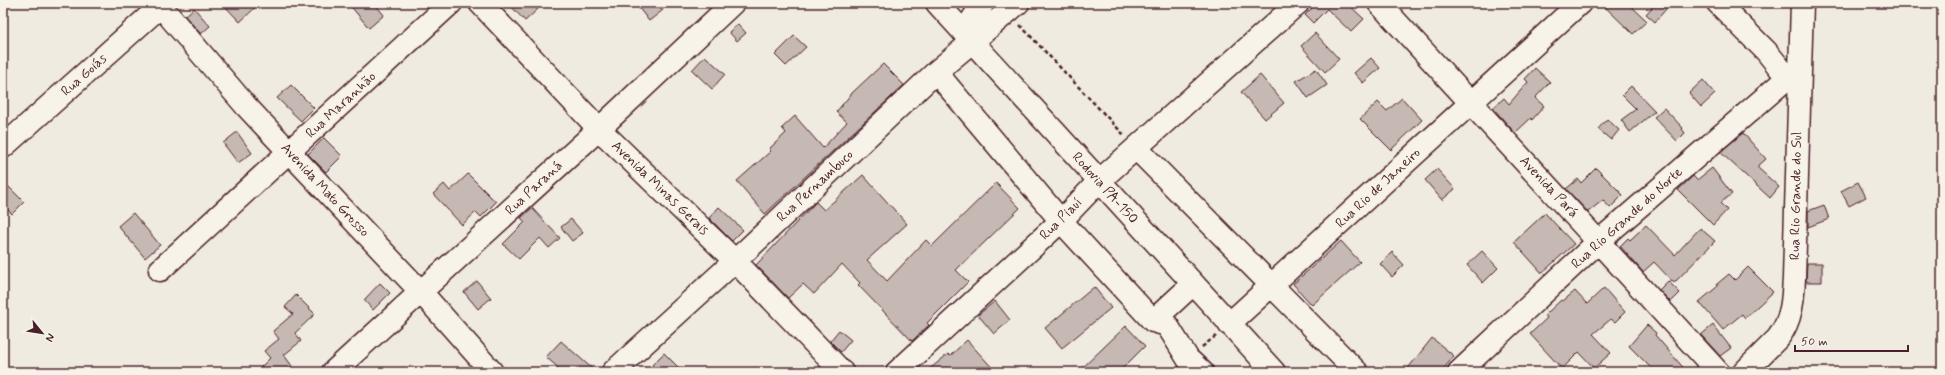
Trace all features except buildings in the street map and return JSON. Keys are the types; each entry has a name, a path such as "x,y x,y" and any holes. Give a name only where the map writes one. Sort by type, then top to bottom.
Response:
{"main road":[{"name":"Rua Maranhão","path":"160,270 451,3"},
{"name":"Avenida Minas Gerais","path":"480,3 599,129 735,261 842,372"},
{"name":"Rua Paraná","path":"333,372 599,129 733,3"},
{"name":"Rodovia PA-150","path":"937,3 1274,372"},
{"path":"968,37 983,3"},
{"name":"Rua Piauí","path":"897,372 1061,221 1099,181 1298,3"},
{"name":"Avenida Pará","path":"1379,3 1718,372"},
{"name":"Rua Rio de Janeiro","path":"1229,324 1580,3"},
{"path":"1718,3 1766,51 1793,72"},
{"name":"Rua Rio Grande do Sul","path":"1744,372 1783,332 1791,311 1794,278 1793,72 1802,3"},
{"name":"Avenida Mato Grosso","path":"161,4 246,106 421,292 492,372"},
{"name":"Rua Goiás","path":"3,147 161,4"},
{"name":"Rua Pernambuco","path":"613,372 735,261 936,72 968,37 1013,8"},
{"path":"936,72 1061,221 1153,321 1166,325 1188,368"},
{"name":"Rua Rio Grande do Norte","path":"1459,372 1599,241 1793,72"},
{"path":"1136,148 1357,372"},
{"path":"1153,321 1193,284"}],"path":[{"path":"1013,8 1136,148"},
{"path":"1188,368 1229,324"}]}
